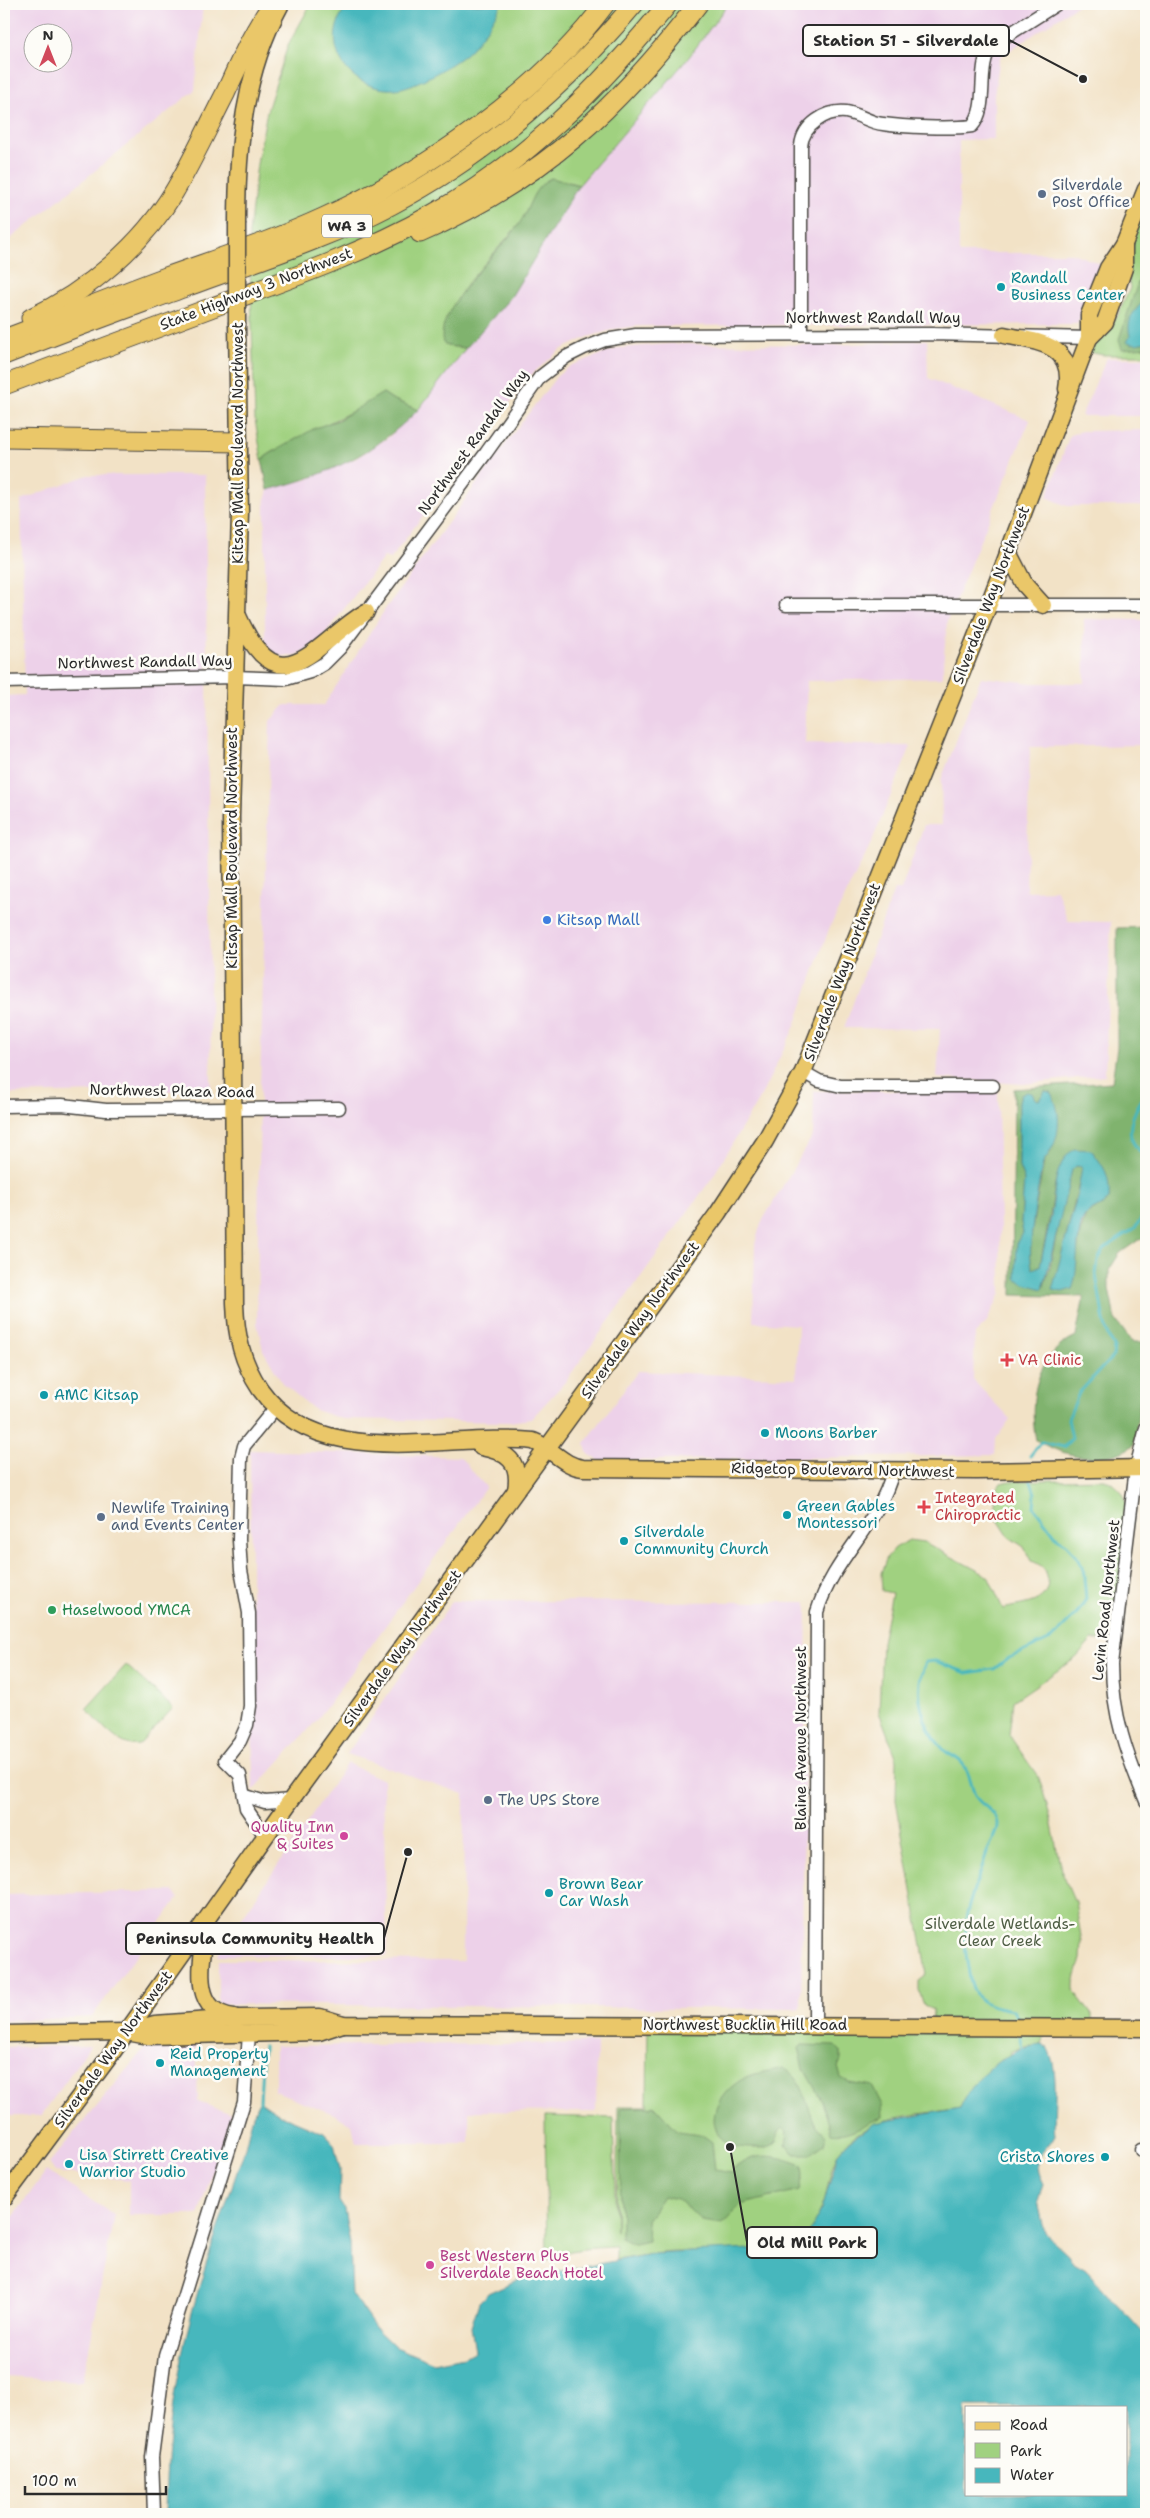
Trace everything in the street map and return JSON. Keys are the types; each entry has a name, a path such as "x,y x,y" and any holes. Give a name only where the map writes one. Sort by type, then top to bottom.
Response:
{"highway":[{"path":"4,331 43,312 81,288 118,258 154,220 174,193 190,164 241,60 273,4"},
{"path":"4,339 254,246 324,218 379,190 437,155 502,106 553,62 592,21 604,4"},
{"name":"State Highway 3 Northwest","path":"4,355 269,258 391,205 476,153 527,113 594,50 634,4"},
{"name":"State Highway 3 Northwest","path":"4,385 297,277 433,214 518,157 579,104 610,72 668,4"},
{"path":"297,277 414,236 450,220 518,181 554,157 606,112 643,74 698,4"},
{"path":"4,438 238,442"}],"main road":[{"name":"Kitsap Mall Boulevard Northwest","path":"281,4 257,62 244,114 238,163 237,324 240,513 231,817 237,1337 249,1372 276,1407 306,1428 326,1437 346,1441 529,1441 547,1448"},
{"name":"Silverdale Way Northwest","path":"4,2198 207,1921 265,1836 718,1213 766,1142 803,1072 989,604 1089,338 1090,315 1108,268 1124,244 1146,189"},
{"path":"1004,335 1046,344 1059,352 1066,363 1068,376 1065,403"},
{"path":"1008,552 1025,585 1043,605"},
{"path":"237,613 255,650 263,657 282,664 304,659 314,654 350,622 366,612"},
{"path":"451,1442 495,1450 503,1454 516,1467 518,1478 516,1491"},
{"name":"Ridgetop Boulevard Northwest","path":"547,1448 570,1466 583,1468 893,1471 1141,1468"},
{"path":"207,1921 201,1982 202,1994 207,2003 220,2013 238,2018"},
{"name":"Northwest Bucklin Hill Road","path":"126,2032 156,2024 238,2018 320,2017 343,2024 1146,2028"},
{"path":"249,2034 273,2018"},
{"name":"Northwest Bucklin Hill Road","path":"4,2034 126,2032 149,2036 319,2032 343,2024"}],"street":[{"path":"801,334 800,146 804,133 820,118 840,112 847,112 883,124 972,126 977,116 984,60 988,50 992,45 1057,4"},
{"name":"Northwest Randall Way","path":"4,682 234,676 286,679 310,672 325,662 340,648 486,453 540,377 566,357 605,340 636,335 801,334 1004,335 1089,338"},
{"path":"786,605 1146,605"},
{"path":"803,1072 819,1081 841,1086 993,1086"},
{"name":"Northwest Plaza Road","path":"4,1106 70,1105 106,1110 339,1108"},
{"path":"265,1836 246,1808 246,1796 240,1775 225,1760 240,1741 247,1725 250,1706 249,1614 240,1570 240,1470 244,1446 276,1407"},
{"name":"Levin Road Northwest","path":"1146,1428 1112,1676 1120,1733 1146,1802"},
{"name":"Blaine Avenue Northwest","path":"815,2025 818,1612 832,1574 883,1501 893,1471"},
{"path":"246,1796 264,1802 291,1800"},
{"path":"154,2514 152,2457 165,2356 244,2102 249,2034"}],"shaded area":[{"path":"4,4 203,4 195,90 4,244"},
{"path":"728,4 1079,4 1000,57 994,96 994,139 959,140 959,253 1072,253 1101,264 1077,324 638,326 615,329 588,337 560,350 531,375 390,559 384,557 317,644 297,655 280,656 271,653 265,646 265,500 268,490 306,480 357,458 389,437 418,410 579,185 689,57"},
{"path":"927,340 928,378 1030,420 947,621 942,678 807,681 805,744 911,746 872,841 829,929 795,1026 763,1092 712,1178 565,1382 531,1419 509,1422 342,1419 315,1410 282,1383 263,1350 257,1323 260,1089 270,721 285,705 324,705 386,608 512,435 557,376 572,365 619,348 669,344 839,345"},
{"path":"1107,358 1146,358 1146,416 1081,416"},
{"path":"1146,430 1146,506 1067,506 1047,497 1070,435 1082,431"},
{"path":"88,475 205,475 211,1090 4,1094 4,696 25,695 21,500"},
{"path":"1084,619 1146,620 1146,745 1030,747 1026,891 1057,890 1068,921 1111,922 1105,1075 1023,1084 937,1078 940,1029 844,1028 894,890 901,890 924,825 942,825 941,780 981,677 1032,683 1085,683"},
{"path":"814,1091 998,1091 1001,1293 986,1323 975,1334 973,1380 1010,1419 996,1439 995,1455 600,1461 587,1453 585,1443 638,1371 796,1378 798,1325 753,1322 755,1244 761,1223 813,1135"},
{"path":"250,1450 460,1457 486,1487 317,1720 253,1791"},
{"path":"452,1601 807,1602 801,2009 218,2004 218,1960 463,1961 464,1794 347,1754"},
{"path":"347,1763 383,1780 387,1956 217,1955"},
{"path":"174,1891 178,1898 92,2017 4,2021 4,1895"},
{"path":"196,2042 198,2102 232,2114 198,2215 129,2215 129,2180 55,2172 49,2163 148,2044"},
{"path":"597,2043 596,2112 469,2111 469,2143 356,2143 352,2125 334,2114 275,2091 275,2046"},
{"path":"90,2046 41,2116 4,2116 4,2047"},
{"path":"46,2171 114,2215 83,2381 4,2377 4,2230"}],"green space":[{"path":"311,4 728,4 689,57 579,185 562,180 535,193 521,222 467,284 446,318 447,346 466,348 418,410 383,393 361,407 273,452 262,460 255,420 249,234 257,164 267,111 288,45"},
{"path":"551,178 579,185 511,297 466,348 447,346 443,343 443,329 448,314 458,297 519,224 535,192 544,182"},
{"path":"1146,189 1146,355 1103,355 1084,351 1089,338 1117,317 1130,288 1124,244"},
{"path":"1146,259 1146,299 1132,315 1129,329 1131,344 1146,342 1146,347 1122,349 1119,339"},
{"path":"383,393 418,410 384,439 349,461 311,477 268,490 262,460 315,428 338,420"},
{"path":"1146,927 1146,1239 1140,1239 1120,1253 1109,1270 1109,1289 1115,1319 1132,1342 1146,1342 1146,1358 1134,1445 1123,1452 1098,1457 1085,1457 1059,1451 1036,1440 1033,1409 1038,1380 1052,1354 1062,1344 1076,1336 1084,1297 1012,1295 1014,1089 1112,1082 1117,1047 1117,928","holes":["1045,1091 1050,1092 1054,1098 1051,1151 1044,1161 1034,1217 1030,1249 1033,1269 1040,1266 1055,1182 1091,1150 1105,1173 1109,1200 1086,1215 1080,1233 1077,1252 1053,1290 1083,1167 1076,1166 1072,1170 1061,1211 1050,1267 1043,1289 1017,1242 1023,1233 1021,1222 1024,1180 1019,1167 1019,1103 1021,1095 1039,1100"]},
{"name":"Silverdale Wetlands- Clear Creek","path":"1104,1479 1120,1490 1124,1496 1127,1509 1127,1546 1115,1640 1092,1640 1076,1658 1013,1701 1009,1735 1039,1778 1050,1815 1061,1870 1075,1902 1082,1942 1081,1959 1074,1983 1074,1991 1092,2015 1092,2028 1045,2033 1042,2045 1023,2047 1010,2052 1011,2056 1002,2058 960,2108 894,2118 864,2130 851,2139 836,2157 825,2199 813,2227 804,2239 793,2244 760,2250 673,2252 616,2260 616,2247 581,2249 563,2253 547,2260 545,2116 613,2118 616,2231 618,2106 647,2106 648,2024 932,2026 933,2009 924,2005 919,1991 919,1981 927,1975 896,1800 897,1759 879,1712 882,1642 892,1593 882,1591 881,1573 887,1557 895,1548 909,1540 924,1542 988,1576 1003,1609 1033,1602 1043,1596 1048,1584 1048,1578 1042,1567 1031,1561 1024,1547 1009,1537 998,1520 995,1507 996,1489 1001,1483 1009,1481"},
{"path":"126,1665 173,1708 139,1745 124,1743 117,1739 86,1709"},
{"path":"802,2045 836,2046 841,2052 841,2060 838,2067 841,2078 849,2082 872,2086 882,2105 883,2117 851,2131 838,2134 831,2133 822,2101 804,2069 799,2048"},
{"path":"783,2068 796,2078 800,2085 812,2117 826,2135 824,2144 811,2154 793,2154 785,2144 787,2132 783,2128 775,2142 766,2147 730,2146 718,2134 714,2123 717,2106 721,2098 734,2085 749,2076"},
{"path":"654,2105 678,2131 701,2134 712,2142 715,2170 730,2173 746,2160 755,2157 782,2158 802,2165 803,2177 799,2190 740,2205 723,2224 702,2221 678,2199 663,2196 647,2220 648,2241 634,2244 621,2238 620,2108 650,2107"}],"water":[{"path":"348,4 501,4 485,32 468,52 449,66 421,81 395,89 369,85 357,79 347,70 340,59 336,47 336,34 339,20"},
{"path":"1146,299 1146,342 1136,344 1127,342 1130,336 1130,320 1138,307"},
{"path":"1045,1091 1050,1092 1054,1098 1058,1113 1058,1129 1054,1144 1043,1163 1039,1185 1032,1234 1031,1261 1033,1269 1040,1266 1058,1171 1067,1156 1074,1149 1091,1150 1104,1168 1109,1184 1109,1200 1088,1213 1082,1221 1072,1289 1062,1292 1052,1290 1077,1196 1082,1167 1076,1166 1072,1170 1043,1289 1022,1283 1016,1278 1017,1242 1023,1233 1021,1222 1024,1180 1019,1167 1019,1103 1021,1095 1027,1092 1032,1093 1035,1099 1039,1100"},
{"path":"1042,2045 1047,2047 1054,2067 1055,2135 1037,2161 1037,2167 1043,2184 1038,2202 1045,2233 1068,2254 1073,2263 1087,2271 1146,2336 1146,2514 165,2514 167,2458 171,2420 176,2383 186,2337 208,2258 243,2154 250,2125 257,2104 260,2101 281,2115 324,2133 334,2144 340,2169 339,2201 344,2209 350,2243 352,2294 375,2328 395,2347 434,2363 464,2357 475,2351 471,2327 479,2302 488,2293 519,2279 651,2254 771,2248 805,2239 822,2209 838,2153 849,2141 875,2123 960,2108 966,2096 983,2075 993,2066 1017,2051"}],"waterway":[{"path":"1146,1094 1136,1110 1130,1130 1133,1142 1146,1158"},
{"path":"1030,1456 1041,1442 1064,1447 1072,1438 1068,1419 1079,1393 1113,1356 1114,1346 1108,1336 1104,1321 1096,1275 1098,1260 1104,1249 1135,1228 1146,1212"},
{"path":"1018,2022 1013,2010 990,2005 978,1997 971,1982 967,1960 965,1936 967,1911 986,1854 997,1832 997,1819 976,1797 967,1771 962,1763 944,1750 930,1731 922,1708 920,1684 926,1662 935,1661 967,1673 994,1669 1007,1659 1051,1639 1077,1614 1086,1599 1083,1567 1067,1544 1057,1538 1034,1507 1035,1494 1031,1481"},
{"path":"1020,2033 1023,2049"},
{"path":"260,2101 263,2046"}],"place":[{"name":"Station 51 - Silverdale","path":"1083,79"},
{"name":"Silverdale Post Office","path":"1042,194"},
{"name":"Randall Business Center","path":"1001,287"},
{"name":"Kitsap Mall","path":"547,920"},
{"name":"VA Clinic","path":"1007,1360"},
{"name":"AMC Kitsap","path":"44,1395"},
{"name":"Moons Barber","path":"765,1433"},
{"name":"Integrated Chiropractic","path":"924,1507"},
{"name":"Green Gables Montessori","path":"787,1515"},
{"name":"Newlife Training and Events Center","path":"101,1517"},
{"name":"Silverdale Community Church","path":"624,1541"},
{"name":"Haselwood YMCA","path":"52,1610"},
{"name":"The UPS Store","path":"488,1800"},
{"name":"Quality Inn & Suites","path":"344,1836"},
{"name":"Peninsula Community Health","path":"408,1852"},
{"name":"Brown Bear Car Wash","path":"549,1893"},
{"name":"Reid Property Management","path":"160,2063"},
{"name":"Old Mill Park","path":"730,2147"},
{"name":"Crista Shores","path":"1105,2157"},
{"name":"Lisa Stirrett Creative Warrior Studio","path":"69,2164"},
{"name":"Best Western Plus Silverdale Beach Hotel","path":"430,2265"}]}
